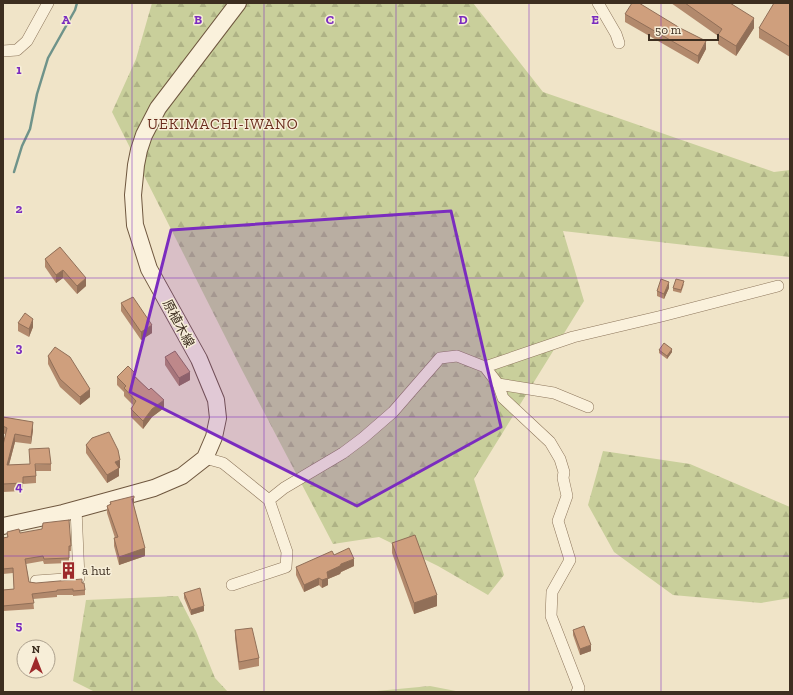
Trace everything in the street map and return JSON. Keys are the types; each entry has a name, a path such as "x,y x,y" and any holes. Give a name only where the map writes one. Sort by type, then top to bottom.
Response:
{"main road":[{"name":"原植木線","path":"3,526 76,510 154,488 182,476 205,458 214,437 218,418 216,400 198,359 149,269 135,224 133,195 136,165 144,135 162,104 238,3"}],"street":[{"path":"3,51 17,50 27,41 48,3"},
{"path":"598,3 616,34 619,43"},
{"path":"484,367 573,337 778,286"},
{"path":"269,500 284,488 343,453 364,438 394,412 440,358 457,356 484,367 498,384 503,398 550,442 560,459 564,472 563,478 567,496 558,521 570,560 552,592 551,616 579,688 577,692"},
{"path":"498,384 554,394 588,407"},
{"path":"205,458 223,463 269,500 287,552 286,567 232,585"},
{"path":"36,581 80,578 76,510"}],"highlighted area":[{"path":"451,211 501,427 357,506 130,392 171,230"}],"green space":[{"path":"152,3 473,3 543,92 774,172 790,170 790,257 563,231 584,301 474,479 504,575 488,595 438,566 379,537 333,544 243,372 112,112 136,59"},
{"path":"603,451 690,464 790,507 790,598 761,603 673,595 614,552 588,505"},
{"path":"178,596 196,631 215,678 228,692 95,692 73,681 86,600"},
{"path":"430,686 461,692 366,692"}],"building":[{"path":"632,3 639,3 680,28 706,41 698,56 625,14"},
{"path":"685,3 730,3 754,18 736,46 718,35 722,29"},
{"path":"774,3 790,3 790,47 759,28"},
{"path":"60,247 86,278 77,286 63,270 56,275 45,259"},
{"path":"661,279 669,282 664,294 657,291"},
{"path":"676,279 684,281 681,290 673,288"},
{"path":"133,297 152,325 141,332 121,303"},
{"path":"25,313 33,319 29,329 18,323"},
{"path":"664,343 672,349 667,356 659,350"},
{"path":"55,347 70,357 90,389 80,397 60,379 48,356"},
{"path":"175,351 190,372 179,378 165,357"},
{"path":"128,366 136,374 134,376 149,390 151,388 164,400 152,409 143,421 131,409 136,401 124,388 126,386 117,377"},
{"path":"3,417 33,422 31,437 15,434 7,465 30,464 29,449 49,448 51,464 35,464 36,476 23,477 23,483 3,484 3,445 7,428 3,426"},
{"path":"109,432 118,450 120,460 115,462 119,468 107,475 86,445 92,438"},
{"path":"134,496 132,499 145,548 119,557 114,538 118,537 107,506 111,504 110,502"},
{"path":"69,520 71,546 69,546 69,558 44,559 43,556 25,559 29,582 36,583 82,579 85,590 57,590 32,594 34,603 3,606 3,590 14,589 13,568 3,569 3,538 8,537 7,532 19,529 20,533 42,529 43,523"},
{"path":"415,535 437,595 414,603 392,543"},
{"path":"349,548 354,559 327,572 328,578 322,580 319,578 304,585 296,567 332,551 334,555"},
{"path":"200,588 204,606 191,610 184,593"},
{"path":"584,626 591,645 580,649 573,630"},
{"path":"252,628 259,658 239,662 235,630"}],"waterway":[{"path":"14,172 22,146 30,129 37,94 48,58 75,10 77,3"}],"place":[{"name":"a hut","path":"69,570"}],"district":[{"name":"UEKIMACHI-IWANO","path":"223,124"}]}
